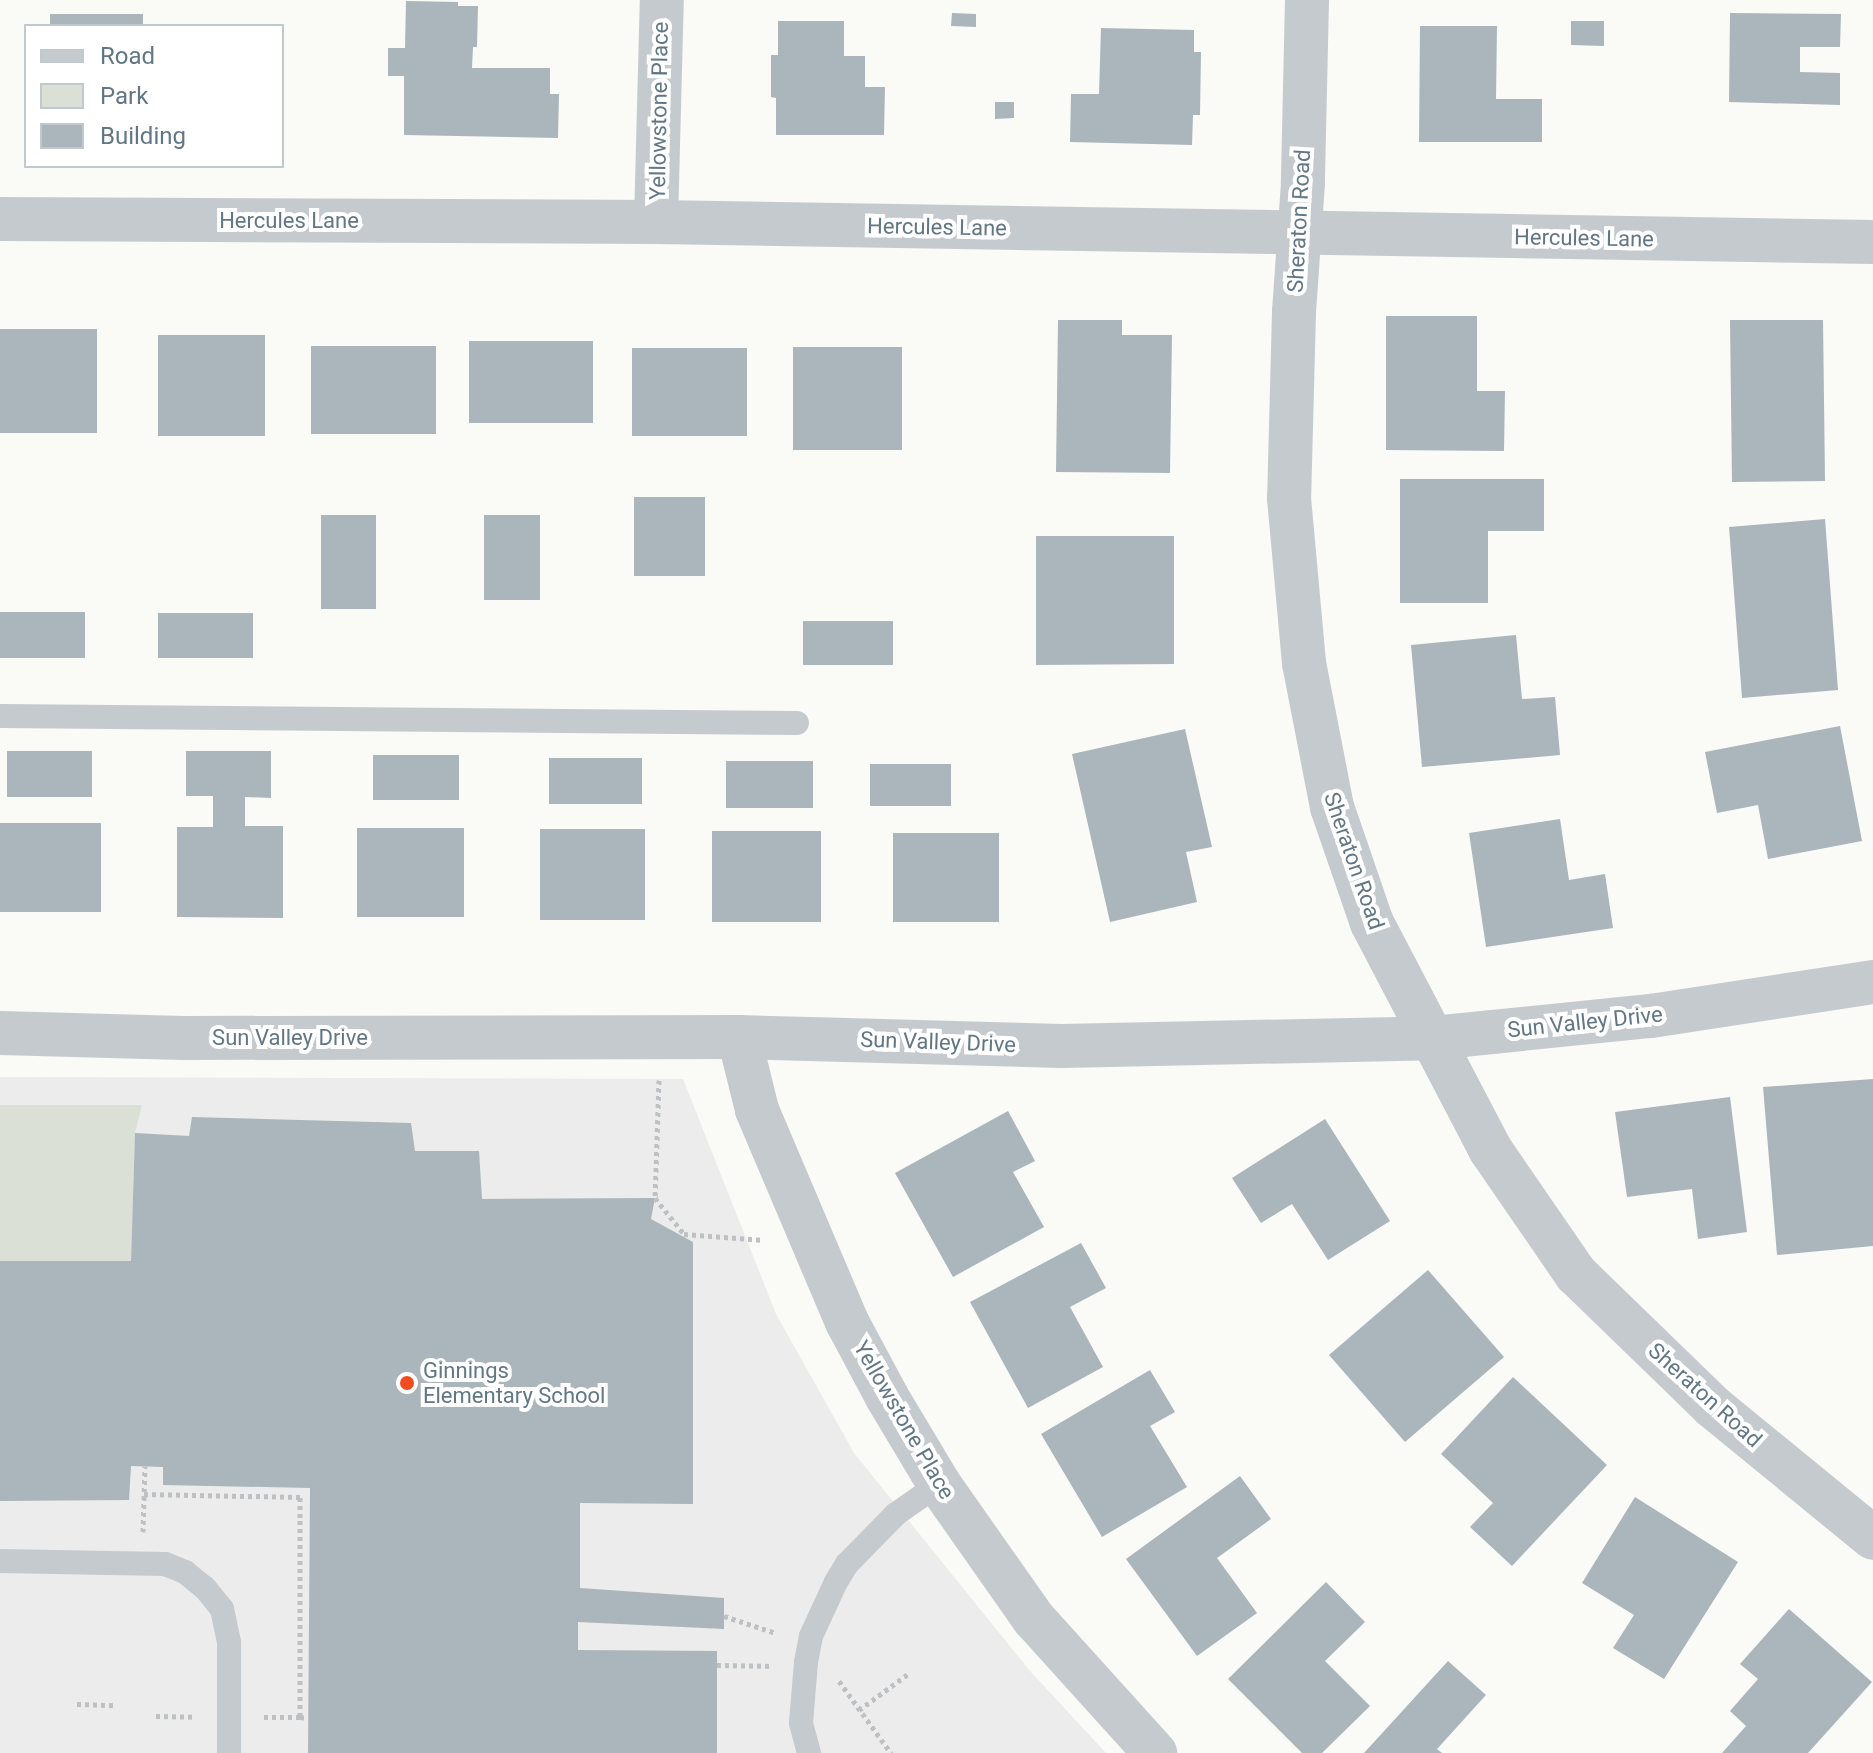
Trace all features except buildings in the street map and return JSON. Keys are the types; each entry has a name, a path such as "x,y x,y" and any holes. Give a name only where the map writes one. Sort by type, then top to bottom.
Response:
{"street":[{"name":"Yellowstone Place","path":"656,222 662,0"},
{"name":"Sheraton Road","path":"1307,0 1301,234 1294,312 1289,498 1304,663 1332,807 1372,923 1490,1149 1576,1274 1712,1406 1873,1538"},
{"name":"Hercules Lane","path":"0,219 656,222 1873,242"},
{"name":"Sun Valley Drive","path":"0,1033 183,1038 739,1037 1062,1046 1433,1038 1651,1016 1873,982"},
{"name":"Yellowstone Place","path":"739,1037 757,1110 847,1322 939,1484 1034,1619 1155,1753"}],"lane":[{"path":"0,716 797,723"},
{"path":"809,1753 801,1723 806,1662 811,1636 836,1582 847,1564 896,1514 939,1484"},
{"path":"0,1561 165,1564 185,1572 205,1588 222,1609 229,1642 229,1753"}],"path":[{"path":"659,1075 655,1198 684,1234 764,1240"},
{"path":"143,1533 145,1466"},
{"path":"144,1494 300,1497 300,1717"},
{"path":"724,1616 780,1635"},
{"path":"717,1665 774,1666"},
{"path":"859,1710 908,1674"},
{"path":"835,1676 891,1753"},
{"path":"77,1704 114,1705"},
{"path":"156,1716 206,1717"},
{"path":"256,1717 308,1718"}],"shaded area":[{"name":"Ginnings Elementary School","path":"0,1077 683,1079 776,1314 854,1453 1030,1671 1106,1753 0,1753"}],"green space":[{"path":"0,1105 142,1105 135,1133 131,1261 0,1261"}],"place":[{"name":"Ginnings Elementary School","path":"407,1383"}]}
